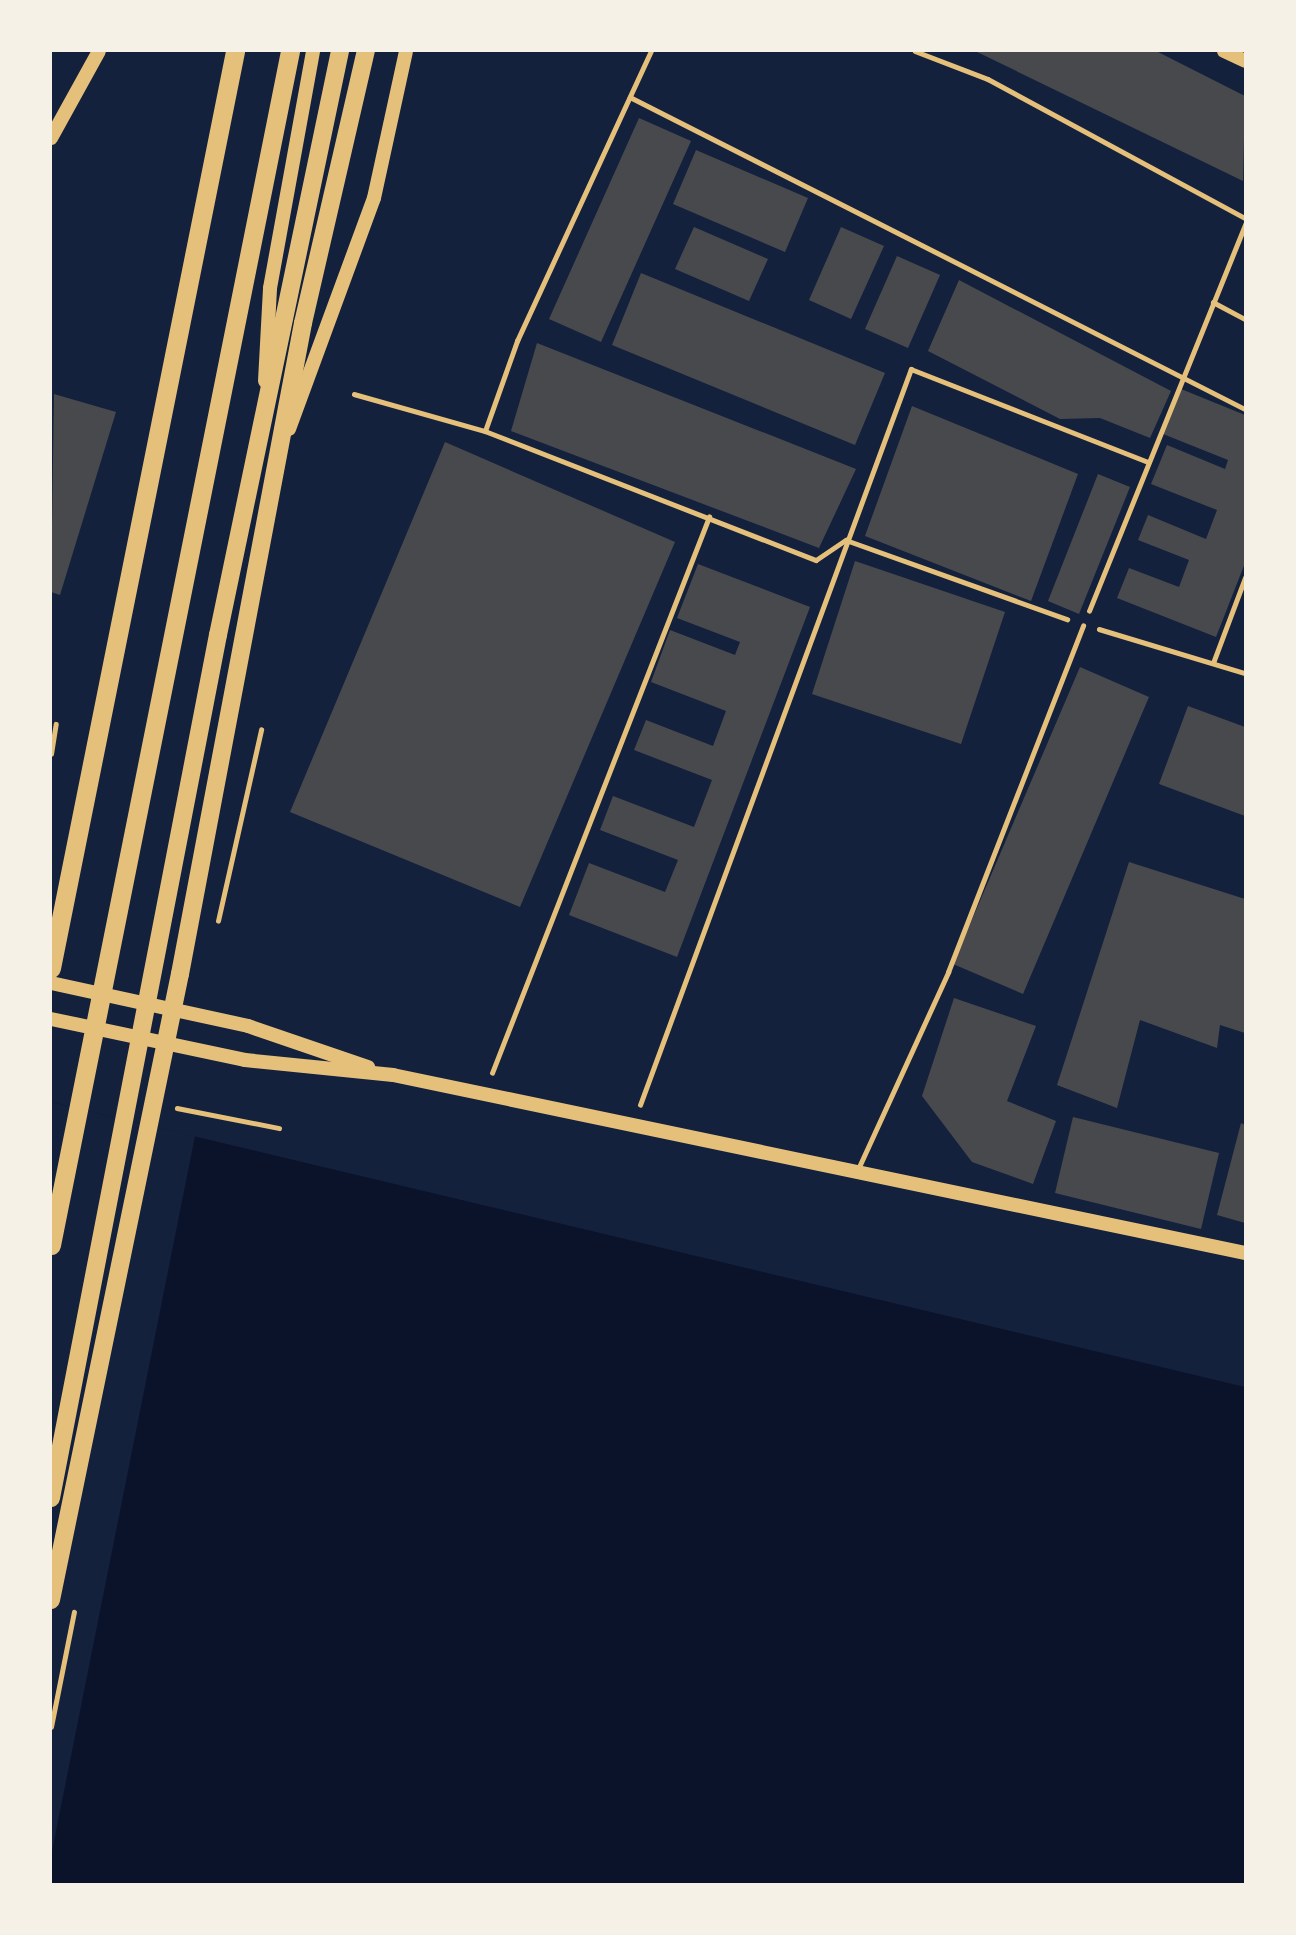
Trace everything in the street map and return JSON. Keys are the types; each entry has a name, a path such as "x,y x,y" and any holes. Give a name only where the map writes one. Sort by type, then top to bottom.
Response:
{"highway":[{"path":"51,968 235,51"},
{"path":"51,1245 290,51"}],"main road":[{"path":"51,138 99,51"},
{"path":"262,427 270,288 313,51"},
{"path":"51,1498 262,427 340,51"},
{"path":"51,1600 287,433 303,323 366,51"},
{"path":"287,433 374,198 406,51"},
{"path":"1224,51 1245,61"},
{"path":"51,983 248,1026 393,1075"},
{"path":"51,1019 245,1060 393,1075 858,1169 1245,1253"}],"lane":[{"path":"858,1169 948,972 1083,625"}],"path":[{"path":"485,431 517,341 651,51"},
{"path":"915,51 988,79 1245,218"},
{"path":"630,97 1180,382 1245,409"},
{"path":"1083,625 1245,224"},
{"path":"1213,302 1245,319"},
{"path":"634,1123 911,369 1148,462"},
{"path":"354,394 485,431 816,560 846,540"},
{"path":"484,1093 709,517"},
{"path":"846,540 1083,625 1245,673"},
{"path":"1213,663 1245,578"},
{"path":"51,754 56,724"},
{"path":"176,1107 279,1129"}],"water":[{"path":"51,1102 1245,1387 1245,1884 51,1884"}],"pier":[{"path":"51,1102 195,1136 51,1856"}],"building":[{"path":"975,51 1156,51 1245,96 1243,181"},
{"path":"639,118 691,141 601,342 549,319"},
{"path":"696,150 808,198 785,252 673,204"},
{"path":"694,227 768,259 749,301 675,269"},
{"path":"841,227 884,246 851,319 809,300"},
{"path":"897,256 940,275 908,348 865,329"},
{"path":"641,273 885,373 855,445 612,345"},
{"path":"959,280 1171,391 1150,438 1100,418 1060,419 928,351"},
{"path":"537,343 856,469 819,548 511,431"},
{"path":"1181,389 1245,415 1245,563 1216,637 1117,598 1129,568 1179,587 1189,560 1138,540 1148,515 1206,539 1217,510 1151,484 1167,445 1225,469 1228,460 1163,434"},
{"path":"54,394 116,412 60,595 51,592"},
{"path":"912,406 1078,474 1031,601 865,536"},
{"path":"445,442 675,542 520,907 290,812"},
{"path":"1098,474 1130,487 1079,614 1048,601"},
{"path":"855,561 1005,612 961,744 812,694"},
{"path":"698,564 810,607 677,957 569,915 589,863 665,892 678,860 600,830 613,796 694,827 712,780 634,750 646,720 713,746 726,711 651,682 670,630 735,655 740,642 677,618"},
{"path":"1080,667 1149,697 1023,994 953,964"},
{"path":"1188,706 1245,727 1245,816 1159,784"},
{"path":"1129,862 1245,899 1245,1033 1220,1025 1217,1048 1140,1020 1117,1108 1057,1085"},
{"path":"954,998 1036,1026 1007,1101 1056,1121 1033,1184 972,1162 922,1096"},
{"path":"1073,1117 1219,1153 1201,1229 1055,1193"},
{"path":"1241,1123 1245,1125 1245,1223 1217,1215"}]}
